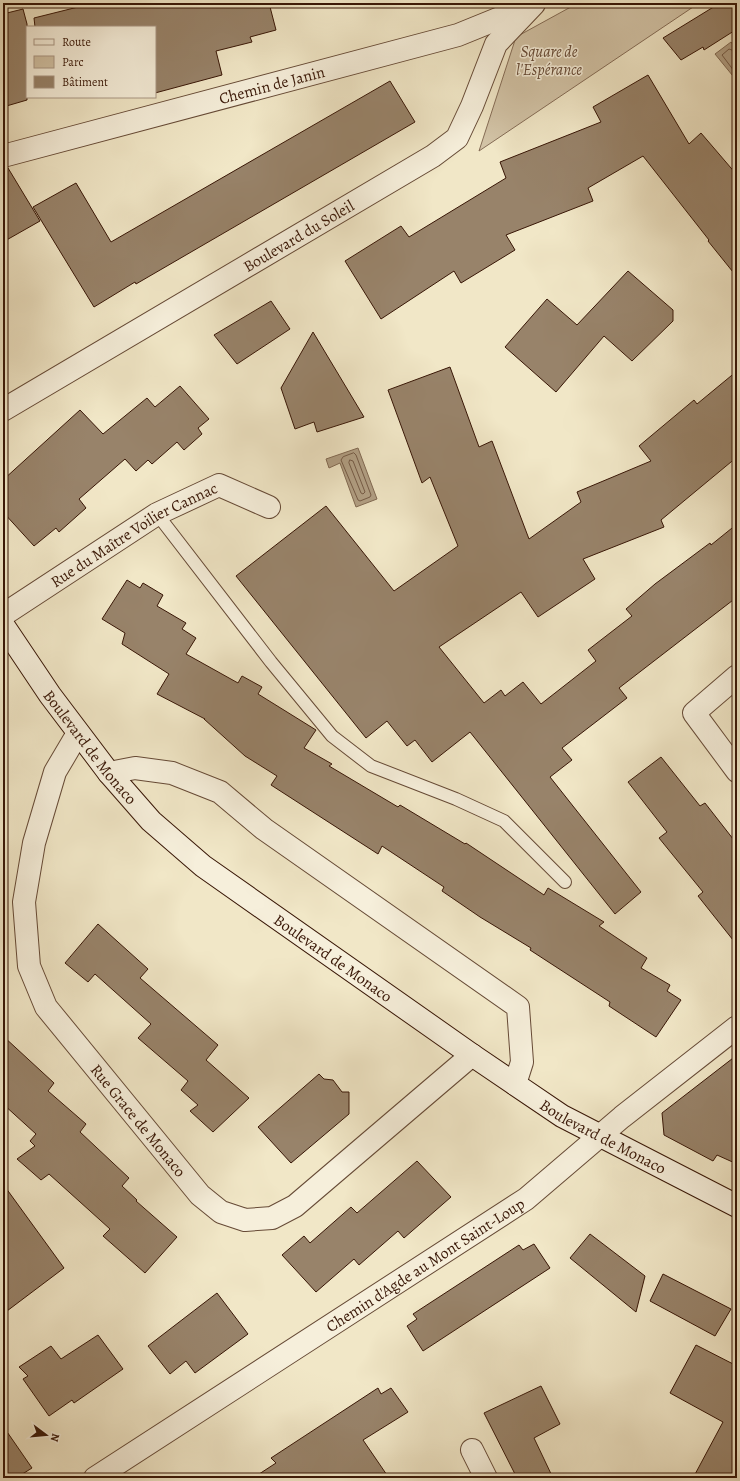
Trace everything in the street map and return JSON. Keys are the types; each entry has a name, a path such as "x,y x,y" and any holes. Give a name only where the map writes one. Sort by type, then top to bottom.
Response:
{"street":[{"name":"Chemin de Janin","path":"3,156 458,35 535,4"},
{"name":"Boulevard du Soleil","path":"3,410 433,156 451,143 456,138 472,106 496,44 535,4"},
{"name":"Rue du Maître Voilier Cannac","path":"3,615 157,514 219,485 269,507"},
{"name":"Boulevard de Monaco","path":"3,625 50,695 109,773 151,821 203,866 472,1055 562,1116 737,1206"},
{"path":"737,676 694,713 737,771"},
{"name":"Rue Grace de Monaco","path":"78,733 55,772 34,843 24,902 29,966 46,1007 200,1195 220,1212 245,1220 272,1218 295,1206 472,1055"},
{"path":"109,773 135,768 172,773 220,792 264,829 518,1007 522,1062 515,1084"},
{"name":"Chemin d'Agde au Mont Saint-Loup","path":"95,1478 526,1198 600,1136 737,1027"},
{"path":"472,1450 486,1478"}],"lane":[{"path":"157,514 271,662 332,736 372,766 456,799 504,821 565,882"}],"green space":[{"name":"Square de l'Espérance","path":"578,3 699,3 479,151 516,37"}],"water":[{"path":"731,42 737,50 737,81 715,54"},
{"path":"358,448 377,499 356,507 340,463 329,468 326,459"}],"building":[{"path":"94,3 269,3 276,30 250,37 252,42 216,51 222,75 156,93 156,26 35,26 34,18"},
{"path":"720,3 737,3 737,29 704,50 703,47 681,60 663,38"},
{"path":"23,9 27,24 27,100 3,107 3,14"},
{"path":"648,75 689,144 701,133 737,175 737,277 643,156 588,188 593,201 506,235 515,250 461,283 454,271 381,319 345,261 401,226 409,237 506,178 500,162 601,122 593,107"},
{"path":"390,81 415,122 94,307 33,207 76,183 111,242"},
{"path":"3,168 8,168 40,221 3,242"},
{"path":"628,271 673,310 673,321 632,361 604,336 556,392 505,347 547,299 577,325"},
{"path":"271,301 290,329 237,364 214,335"},
{"path":"313,332 364,417 317,432 314,422 295,429 281,388"},
{"path":"450,367 479,447 492,441 529,539 581,502 577,492 651,461 639,446 694,400 697,404 737,371 737,457 661,520 664,527 583,559 595,579 538,617 521,592 439,647 484,703 501,690 505,696 523,682 541,704 596,661 588,650 632,616 626,609 655,584 710,543 711,545 737,524 737,597 619,688 627,698 562,748 572,760 550,777 641,892 615,914 470,732 432,762 415,740 407,746 387,721 366,738 236,576 326,506 394,591 458,546 430,477 422,483 388,390"},
{"path":"180,386 209,419 198,428 202,434 184,450 177,442 152,464 148,460 136,471 125,459 79,499 86,508 59,532 56,528 34,546 3,512 3,480 80,410 103,434 147,398 155,407"},
{"path":"127,580 140,588 143,583 163,595 157,606 186,623 182,629 196,638 186,654 238,683 242,676 262,687 258,694 316,730 304,748 332,764 329,766 398,807 400,805 465,844 466,843 544,895 548,888 604,922 599,926 647,958 641,968 670,985 667,991 681,1000 656,1037 609,1006 610,1002 530,950 531,948 480,917 442,891 444,887 382,846 378,854 271,785 277,776 245,756 205,719 157,694 169,674 122,644 125,633 102,619"},
{"path":"661,757 700,806 705,803 737,844 737,945 698,896 703,892 659,838 667,832 628,782"},
{"path":"98,924 148,969 140,978 218,1045 206,1060 249,1098 213,1132 190,1111 198,1105 181,1090 188,1081 138,1038 151,1024 95,974 88,982 65,963"},
{"path":"3,1036 54,1083 48,1091 86,1124 80,1132 129,1178 122,1186 137,1200 136,1201 177,1237 145,1273 103,1236 110,1229 49,1174 41,1180 17,1159 35,1146 30,1141 36,1134 3,1104"},
{"path":"737,1055 737,1164 717,1155 713,1161 664,1135 662,1113"},
{"path":"319,1074 324,1079 333,1080 342,1092 349,1092 349,1114 291,1163 258,1127"},
{"path":"417,1161 451,1197 404,1238 398,1231 359,1265 354,1259 316,1292 282,1255 304,1236 310,1243 351,1207 357,1213"},
{"path":"3,1184 64,1268 3,1314"},
{"path":"590,1234 645,1276 636,1312 570,1258"},
{"path":"534,1244 550,1268 423,1351 407,1326 417,1319 413,1314 519,1245 523,1250"},
{"path":"663,1274 731,1309 715,1336 650,1301"},
{"path":"217,1293 248,1334 195,1373 186,1361 170,1374 148,1346"},
{"path":"98,1335 123,1369 74,1403 72,1400 49,1416 23,1379 28,1376 19,1367 51,1346 61,1359"},
{"path":"696,1345 737,1366 737,1478 693,1478 723,1422 670,1393"},
{"path":"541,1386 560,1424 534,1438 553,1478 517,1478 484,1413"},
{"path":"378,1388 381,1394 391,1388 408,1412 363,1440 389,1478 253,1478 276,1463 271,1458"},
{"path":"3,1426 32,1468 16,1478 3,1478"}]}
